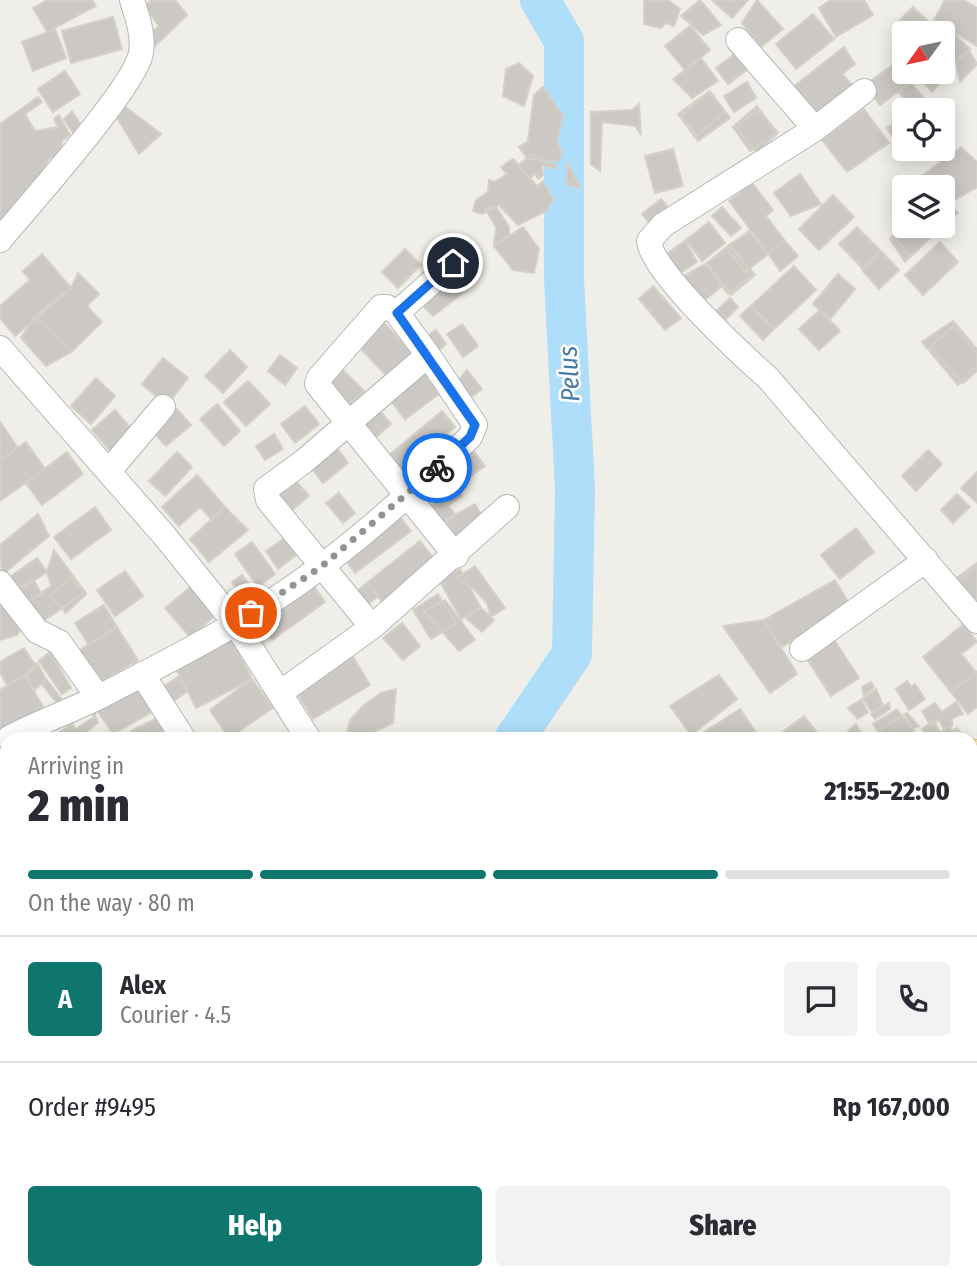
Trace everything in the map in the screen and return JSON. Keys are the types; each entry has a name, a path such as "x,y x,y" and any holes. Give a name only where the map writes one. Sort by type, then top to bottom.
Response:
{"street":[{"path":"0,240 124,87 141,54 141,37 132,0"},
{"path":"738,40 815,129"},
{"path":"864,91 815,129 663,225 649,241 649,247 663,269 732,347 768,378 977,621"},
{"path":"397,313 453,263"},
{"path":"21,732 48,717 98,698 142,674 234,623 321,567 407,497 470,437 475,425 428,355 397,313 387,307 381,307 319,378 317,384 407,497 456,555"},
{"path":"0,348 109,471 234,623 305,732"},
{"path":"372,627 268,499 266,489 428,355"},
{"path":"109,471 163,407"},
{"path":"280,693 372,627 508,507"},
{"path":"802,649 926,560"},
{"path":"0,583 37,631 59,642 98,698"},
{"path":"142,674 179,732"}],"building":[{"path":"47,0 92,0 96,6 47,32 33,8"},
{"path":"152,0 175,0 187,15 149,52 144,38 159,26 144,6"},
{"path":"644,0 668,0 680,9 674,26 666,23 661,28 644,24"},
{"path":"700,0 721,25 703,35 681,16"},
{"path":"712,0 748,0 732,18"},
{"path":"757,0 783,29 761,47 742,23"},
{"path":"831,0 864,0 873,15 836,37 819,8"},
{"path":"945,0 963,0 977,8 977,46 956,33 956,21 934,20"},
{"path":"913,7 928,21 899,21"},
{"path":"813,14 834,39 796,69 776,44"},
{"path":"113,17 122,49 71,63 62,31"},
{"path":"690,26 710,50 685,70 665,46"},
{"path":"55,29 66,58 33,71 22,42"},
{"path":"956,36 970,49 956,61"},
{"path":"844,47 855,64 842,74 858,91 816,118 792,88"},
{"path":"740,50 752,66 728,84 716,68"},
{"path":"969,50 977,64 960,82 956,62"},
{"path":"701,58 718,81 692,98 673,79"},
{"path":"519,63 533,76 524,106 503,96 506,69"},
{"path":"892,65 892,84 908,84 880,105 865,85"},
{"path":"65,71 80,94 53,112 38,89"},
{"path":"747,82 756,98 734,112 724,96"},
{"path":"908,84 912,84 924,98 904,98 900,93"},
{"path":"925,84 939,84 932,92"},
{"path":"543,87 563,115 557,141 562,153 559,161 528,159 519,147 528,141 534,95"},
{"path":"710,91 730,118 698,141 678,114"},
{"path":"709,92 725,111 697,136 681,116"},
{"path":"38,97 42,102 25,114 35,131 58,127 54,119 59,115 70,135 62,141 58,166 53,156 48,160 39,184 28,186 34,190 0,232 0,124"},
{"path":"639,104 641,135 636,126 602,122 600,171 591,164 591,112 632,110"},
{"path":"123,105 161,134 139,154 116,116"},
{"path":"757,106 776,132 750,151 733,127"},
{"path":"758,109 778,133 757,152 736,128"},
{"path":"864,109 889,143 847,172 822,140"},
{"path":"72,111 81,125 73,133 64,119"},
{"path":"961,147 977,162 977,187 955,200 955,175 923,175 942,161 955,161 955,151"},
{"path":"673,149 683,186 655,193 645,156"},
{"path":"533,154 539,160 556,165 556,169 542,165 543,175 538,179 536,174 529,178 518,165"},
{"path":"513,159 537,186 543,181 553,199 548,210 518,225 499,205 482,214 473,211 476,200 488,192 489,180 494,182 507,174 501,167"},
{"path":"567,163 581,188 567,185"},
{"path":"800,174 821,204 791,216 774,193"},
{"path":"752,183 773,210 766,216 785,241 768,253 729,201"},
{"path":"833,195 854,217 819,250 799,229"},
{"path":"661,199 671,211 652,226 642,214"},
{"path":"496,207 509,227 509,235 494,246 496,227 485,208"},
{"path":"722,207 741,228 731,236 712,216"},
{"path":"709,222 725,243 702,261 686,240"},
{"path":"523,227 539,249 534,273 513,270 494,246"},
{"path":"857,227 881,251 863,269 839,244"},
{"path":"749,231 768,254 745,272 727,248"},
{"path":"751,231 768,253 749,269 729,245"},
{"path":"892,237 930,238 905,262 890,239"},
{"path":"894,238 930,238 910,256"},
{"path":"685,241 697,262 677,275 659,259"},
{"path":"785,241 798,256 780,271 768,253"},
{"path":"940,242 958,262 923,295 905,275"},
{"path":"729,245 755,275 731,295 707,263"},
{"path":"727,248 750,277 728,294 706,265"},
{"path":"405,249 421,265 398,288 382,272"},
{"path":"881,251 899,270 879,289 862,270"},
{"path":"42,254 71,288 15,336 0,318 0,306 30,280 23,271"},
{"path":"707,263 722,286 700,304 678,279"},
{"path":"794,266 816,290 774,329 751,306"},
{"path":"460,267 474,284 460,295 446,279"},
{"path":"78,273 99,294 87,306 102,322 71,352 35,316 71,288"},
{"path":"838,274 855,289 830,319 813,304"},
{"path":"446,279 460,295 433,316 419,301"},
{"path":"653,286 681,318 665,330 639,299"},
{"path":"730,298 738,307 721,324 712,315"},
{"path":"751,306 774,329 763,340 740,316"},
{"path":"820,310 840,331 819,350 799,329"},
{"path":"35,316 71,352 46,366 21,338"},
{"path":"381,320 413,353 388,377 356,344"},
{"path":"953,321 977,349 977,365 958,385 922,342"},
{"path":"462,324 478,346 463,357 447,334"},
{"path":"953,326 977,353 977,371 963,383 930,347"},
{"path":"436,330 446,344 433,355 423,339"},
{"path":"230,350 247,367 223,393 205,376"},
{"path":"280,355 297,368 285,385 268,371"},
{"path":"163,358 188,378 167,405 142,384"},
{"path":"418,366 439,394 405,419 384,392"},
{"path":"340,367 364,391 349,406 325,383"},
{"path":"467,370 482,389 469,399 455,385"},
{"path":"96,378 115,396 91,424 71,406"},
{"path":"248,381 270,404 246,426 224,402"},
{"path":"217,404 240,431 224,446 200,419"},
{"path":"305,406 319,424 295,443 281,424"},
{"path":"376,406 391,424 373,440 358,422"},
{"path":"175,407 191,425 166,446 150,429"},
{"path":"115,410 134,432 111,452 92,430"},
{"path":"442,411 455,427 427,450 416,433"},
{"path":"0,422 18,448 0,460"},
{"path":"416,433 427,450 401,473 388,456"},
{"path":"274,434 283,449 265,460 256,446"},
{"path":"26,442 45,469 1,500 0,460"},
{"path":"469,445 485,466 461,483 445,462"},
{"path":"336,446 348,463 323,483 310,466"},
{"path":"928,450 942,464 916,491 902,476"},
{"path":"67,452 83,474 42,505 26,483"},
{"path":"177,452 192,467 165,496 149,481"},
{"path":"977,472 977,503 961,488"},
{"path":"447,473 462,496 448,505 433,483"},
{"path":"197,475 225,507 212,520 200,507 179,526 162,507"},
{"path":"295,480 309,496 289,513 275,497"},
{"path":"339,493 355,513 343,523 326,503"},
{"path":"957,494 970,507 953,523 941,510"},
{"path":"442,499 456,515 437,527 422,512"},
{"path":"475,504 485,522 456,539 446,520"},
{"path":"95,507 111,530 71,559 54,537"},
{"path":"225,507 248,530 209,562 190,539"},
{"path":"38,514 49,536 2,575 0,545"},
{"path":"398,514 411,531 355,573 343,556"},
{"path":"856,528 874,552 840,579 821,555"},
{"path":"285,538 296,555 278,569 266,551"},
{"path":"420,541 435,560 382,602 367,583"},
{"path":"252,542 275,574 258,587 235,554"},
{"path":"54,550 85,592 42,622 24,605 51,586 47,572"},
{"path":"37,558 47,572 20,590 10,577"},
{"path":"977,563 977,604 954,580"},
{"path":"475,566 505,608 491,617 487,603 472,587 456,578"},
{"path":"977,567 977,607 956,582"},
{"path":"460,569 481,608 461,619 439,580"},
{"path":"125,571 143,596 115,616 97,590"},
{"path":"242,575 255,592 242,598 232,582"},
{"path":"70,577 86,594 66,613 50,596"},
{"path":"33,579 42,595 25,602 12,592"},
{"path":"309,579 325,602 272,640 256,617"},
{"path":"835,580 851,607 780,648 764,620"},
{"path":"367,583 378,596 365,606 355,593"},
{"path":"194,584 218,613 190,637 165,608"},
{"path":"0,593 23,627 17,635 0,640"},
{"path":"438,594 456,623 431,639 413,610"},
{"path":"445,600 475,640 459,651 424,611"},
{"path":"104,605 117,627 89,645 75,623"},
{"path":"481,608 494,620 482,632 466,618"},
{"path":"764,620 797,674 770,693 723,626"},
{"path":"402,623 420,646 403,660 383,638"},
{"path":"964,624 977,642 961,654 976,672 951,692 923,657"},
{"path":"117,627 138,660 98,684 78,651"},
{"path":"833,638 859,678 831,696 805,656"},
{"path":"232,639 252,679 196,708 175,667"},
{"path":"24,648 37,668 7,685 0,672 0,662"},
{"path":"50,652 71,688 62,694 39,661"},
{"path":"353,657 370,685 313,719 296,692"},
{"path":"37,663 46,679 34,691 26,674"},
{"path":"976,672 977,707 968,714 951,692"},
{"path":"719,675 737,699 695,732 689,732 670,706"},
{"path":"25,676 44,708 0,732 0,690"},
{"path":"178,677 188,691 169,704 159,690"},
{"path":"46,679 63,701 59,706 42,684"},
{"path":"252,679 273,708 238,732 225,732 210,710"},
{"path":"907,681 911,687 915,684 925,699 909,710 896,689"},
{"path":"871,682 874,687 864,696 862,687"},
{"path":"140,688 154,711 117,732 112,732 92,703"},
{"path":"396,689 393,723 373,732 347,731 351,719 381,693"},
{"path":"876,689 883,706 873,713 863,699"},
{"path":"861,700 868,712 858,719 848,708"},
{"path":"91,702 98,723 87,732 60,732 72,724 76,729 94,717 87,705"},
{"path":"956,702 963,714 952,718 952,726 944,729 939,719 931,726 922,711 935,703 942,712"},
{"path":"889,703 890,709 875,719 871,714"},
{"path":"740,709 756,732 704,732"},
{"path":"897,709 902,716 878,731 873,724"},
{"path":"907,713 919,726 913,729 904,714"},
{"path":"804,716 816,732 783,732"},
{"path":"902,716 914,732 880,732"},
{"path":"804,717 815,732 791,732 788,729"},
{"path":"157,718 165,732 132,732"},
{"path":"934,721 940,732 924,732 922,729"},
{"path":"856,724 861,732 849,732"},
{"path":"949,726 952,731 957,728 960,732 941,732"}],"waterway":[{"name":"Pelus","path":"519,732 572,654 575,489 564,280 564,41 540,0"}],"way so far":[{"path":"251,613 321,567 407,497 437,468"}],"route":[{"path":"437,468 470,437 475,425 468,410 397,313 453,263"}]}
